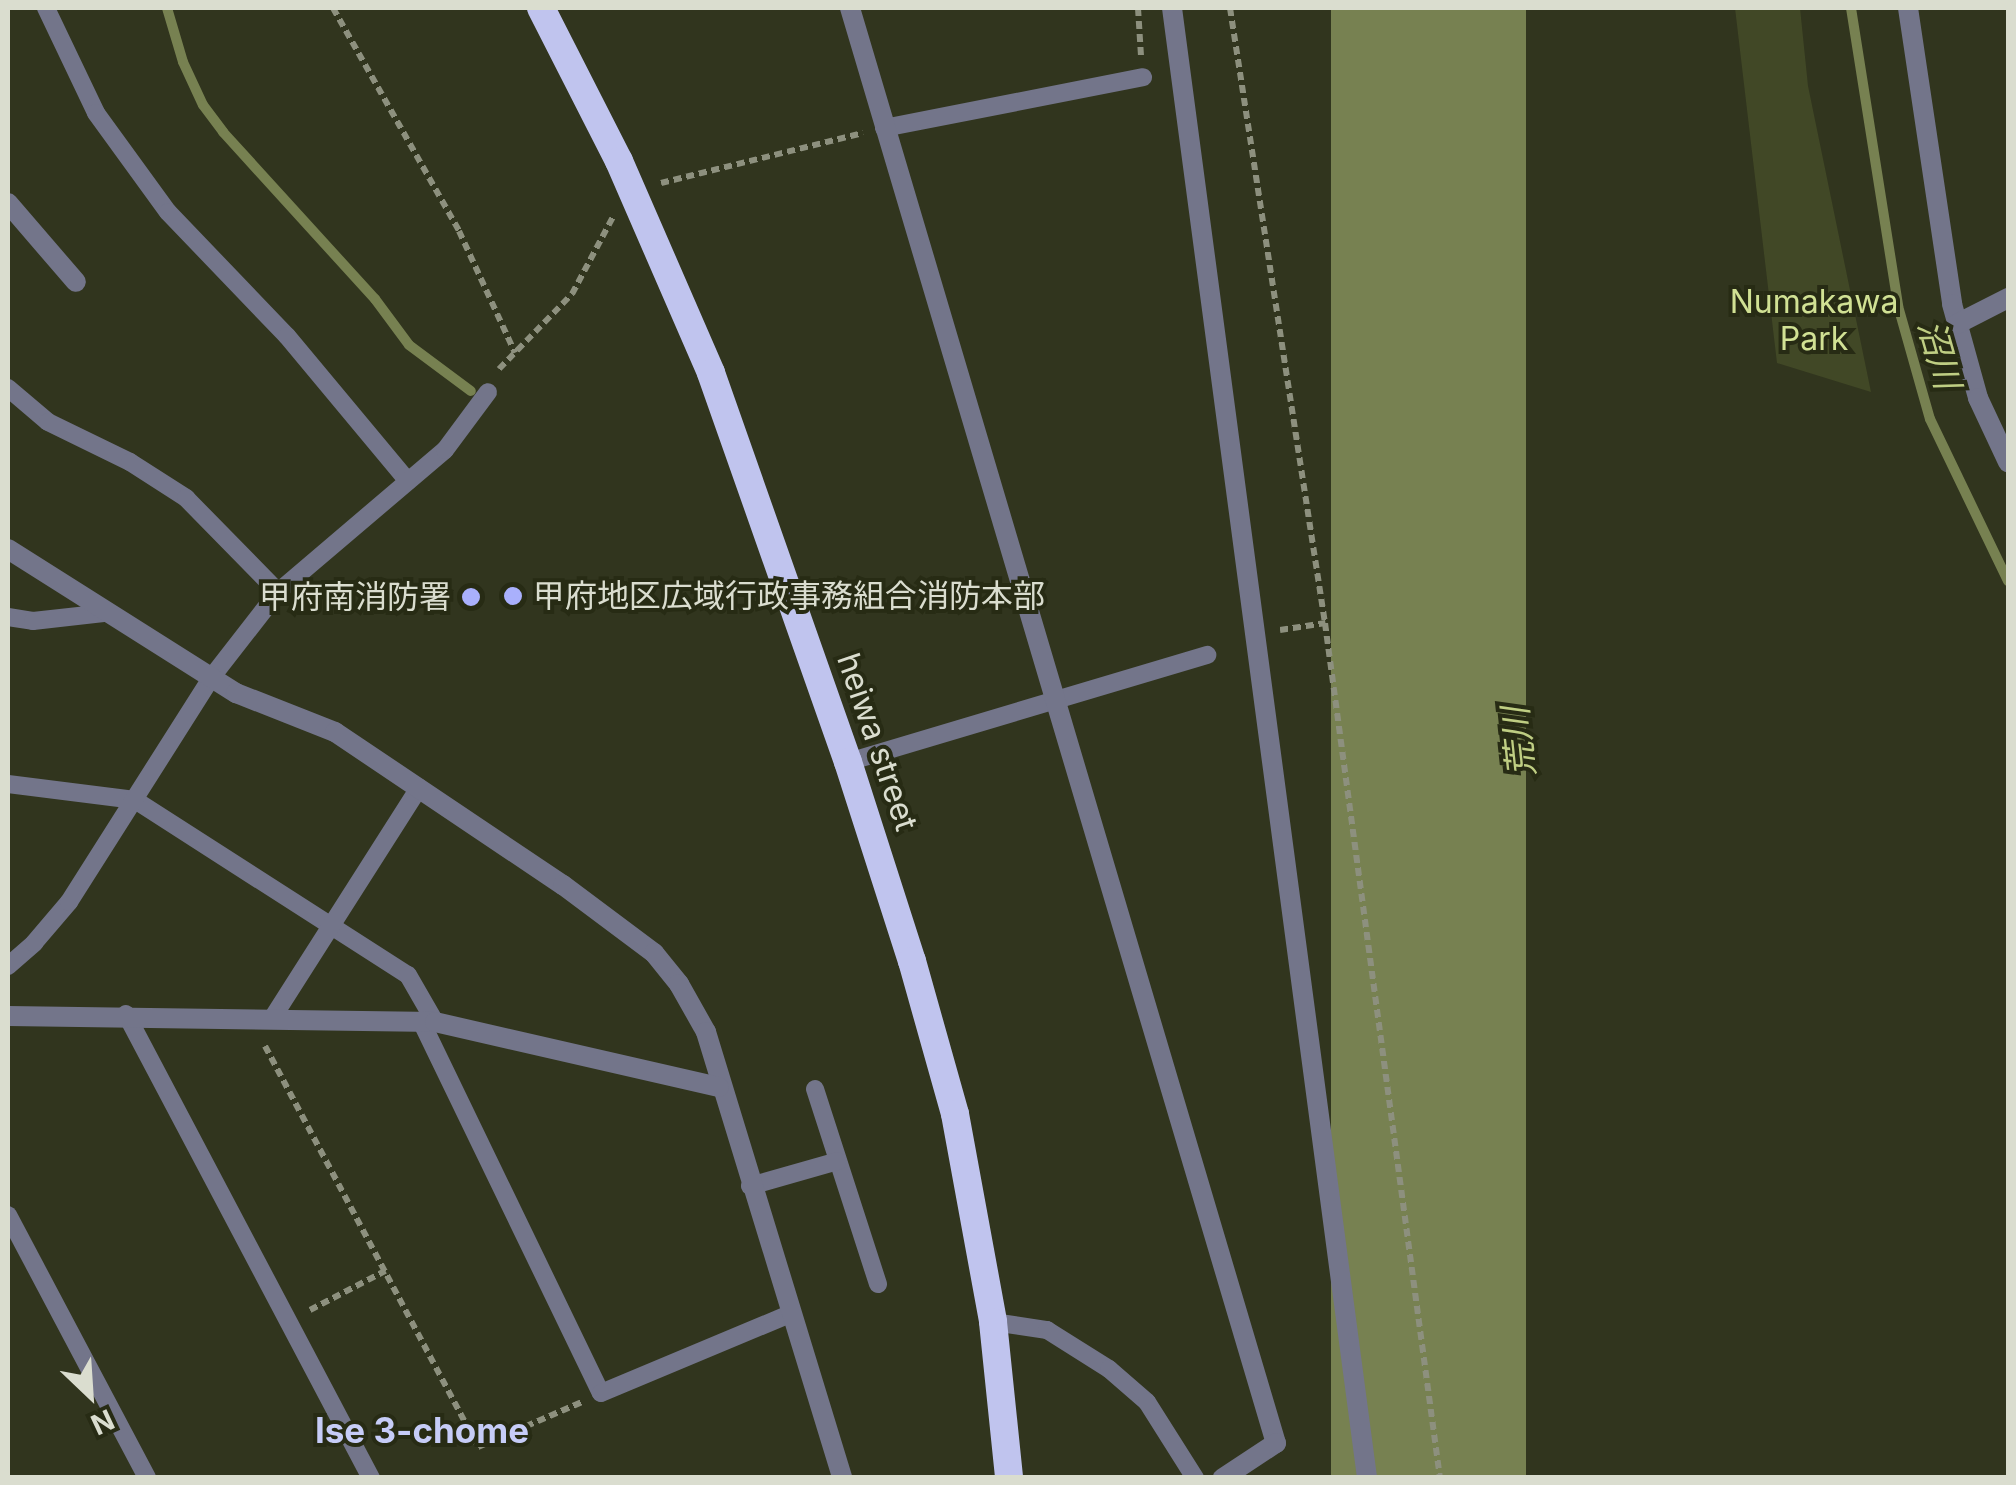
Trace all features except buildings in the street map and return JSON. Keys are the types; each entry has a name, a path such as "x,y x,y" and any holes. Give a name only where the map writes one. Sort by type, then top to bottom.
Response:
{"highway":[{"name":"heiwa street","path":"541,8 631,191 711,373 848,762 955,1114 993,1322 1009,1478"}],"street":[{"path":"850,8 1276,1442 1223,1478"},
{"path":"1172,8 1367,1478"},
{"path":"1908,8 1957,324 1978,398 2008,462"},
{"path":"8,203 76,282"},
{"path":"1957,324 2008,298"},
{"path":"8,549 236,693 335,732 654,952 680,984 706,1032 719,1087 842,1478"},
{"path":"8,1016 126,1014 428,1021 719,1087"}],"lane":[{"path":"46,8 96,113 168,212 287,336 408,481"},
{"path":"884,128 1143,77"},
{"path":"8,388 48,422 130,462 186,498 278,592"},
{"path":"8,966 34,943 68,902 211,678 278,592 444,450 488,392"},
{"path":"8,618 33,621 104,613"},
{"path":"848,762 1056,703 1206,655"},
{"path":"8,784 135,800 408,975 601,1393 790,1314"},
{"path":"273,1017 419,788"},
{"path":"126,1014 371,1478"},
{"path":"815,1088 878,1284"},
{"path":"750,1186 838,1161"},
{"path":"8,1214 148,1478"},
{"path":"993,1322 1048,1330 1109,1369 1147,1402 1195,1478"}],"path":[{"path":"333,8 459,231 515,353"},
{"path":"1138,8 1143,77"},
{"path":"1230,8 1325,623 1440,1478"},
{"path":"488,392 494,374 572,294 631,191 884,128"},
{"path":"1254,634 1325,623"},
{"path":"250,1017 478,1447 601,1393"},
{"path":"288,1321 385,1272"}],"green space":[{"name":"Numakawa Park","path":"1735,8 1800,8 1808,86 1871,392 1777,363"}],"water":[{"name":"荒川","path":"1331,8 1526,8 1526,1478 1331,1478"}],"waterway":[{"path":"167,8 183,62 203,105 223,132 375,299 409,345 471,391"},
{"name":"沼川","path":"1851,8 1898,306 1930,419 2008,581"}],"place":[{"name":"甲府地区広域行政事務組合消防本部","path":"513,596"},
{"name":"甲府南消防署","path":"471,597"}],"district":[{"name":"Ise 3-chome","path":"422,1430"}]}
